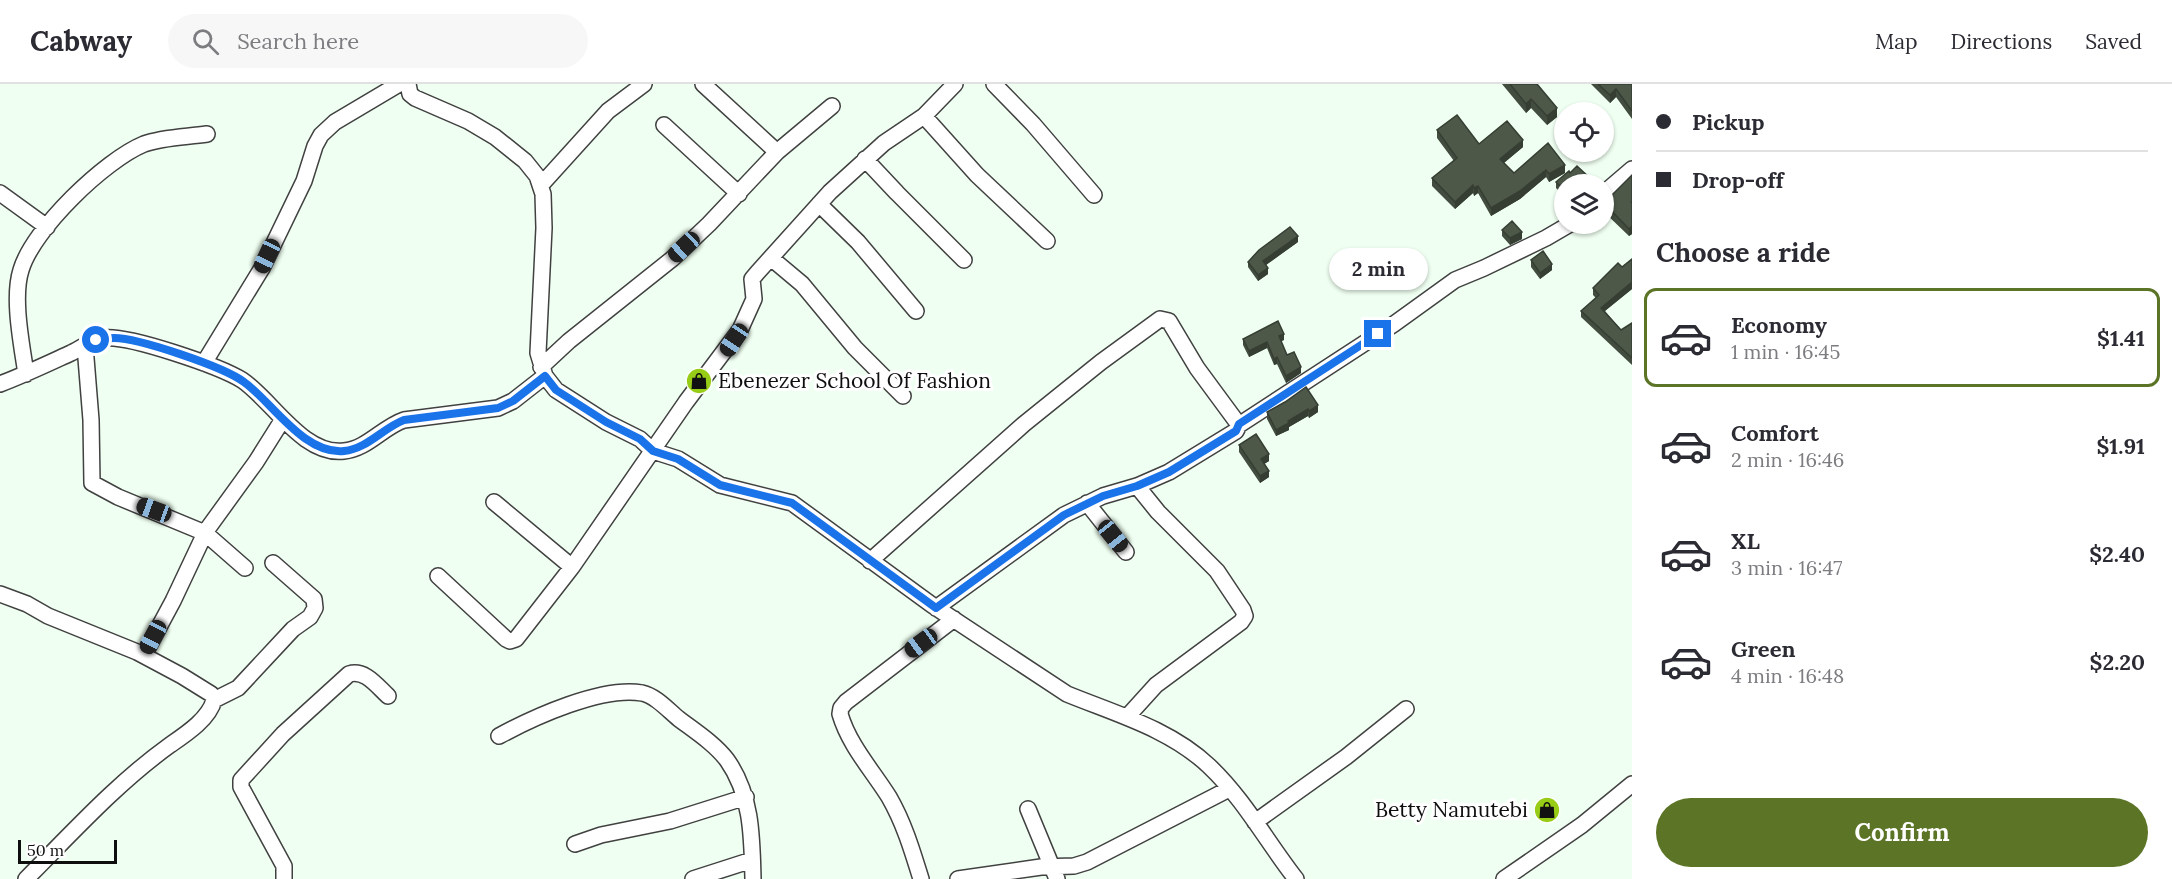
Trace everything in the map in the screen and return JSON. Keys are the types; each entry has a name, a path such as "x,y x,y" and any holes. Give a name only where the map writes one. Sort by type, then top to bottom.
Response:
{"street":[{"path":"204,363 262,268 304,181 315,146 321,135 334,122 399,84"},
{"path":"408,84 410,94 415,98 468,121 495,138 525,161 537,176 543,194 544,228 538,353 543,372 556,390 606,422 640,439 653,451 678,459 720,485 792,503 936,608 1067,694 1157,730 1184,747 1209,766 1229,789 1296,879"},
{"path":"541,185 608,111 644,84"},
{"path":"703,84 777,152"},
{"path":"438,576 510,641 516,639 572,567 686,402 740,330 753,299 752,279 819,204 865,159 924,116 955,84"},
{"path":"994,84 1033,124 1094,195"},
{"path":"0,384 27,374 96,340 116,338 135,341 221,369 243,381 311,442 335,451 344,451 364,444 392,424 404,420 498,408 513,401 543,372 569,341 672,259 739,194 777,152 832,106"},
{"path":"924,116 977,175 1047,241"},
{"path":"664,125 739,194"},
{"path":"27,374 20,328 19,279 21,269 47,227 80,191 114,162 142,145 154,141 207,134"},
{"path":"865,159 964,260"},
{"path":"1614,184 1632,169"},
{"path":"0,193 47,227"},
{"path":"819,204 858,242 916,311"},
{"path":"936,608 1064,515 1103,496 1137,486 1169,472 1236,431 1239,424 1394,324 1455,280 1485,268 1554,233"},
{"path":"771,258 801,284 855,348 903,396"},
{"path":"870,561 1024,424 1101,362 1160,319 1168,321 1197,368 1239,424"},
{"path":"85,346 91,420 92,483 118,497 205,533 245,568"},
{"path":"144,655 205,533 256,462 283,419"},
{"path":"1127,717 1156,685 1241,622 1245,616 1244,610 1217,571 1166,520 1137,486"},
{"path":"494,502 572,567"},
{"path":"1087,503 1126,552"},
{"path":"214,700 237,688 293,629 310,617 315,608 314,599 273,563"},
{"path":"0,594 144,655 212,694 214,700 213,705 195,726 152,759 26,879"},
{"path":"921,879 903,823 864,761 840,714 846,702 954,619"},
{"path":"284,879 284,866 241,787 241,780 283,734 349,674 356,672 364,675 388,696"},
{"path":"499,736 527,721 579,702 628,693 650,695 708,741 727,760 746,797 751,826 753,879"},
{"path":"1255,822 1346,757 1406,709"},
{"path":"1504,879 1582,825 1632,784"},
{"path":"958,879 1004,871 1054,873 1087,862 1229,789"},
{"path":"575,844 670,821 746,797"},
{"path":"1028,809 1054,873"},
{"path":"693,879 752,860"}],"building":[{"path":"1510,84 1537,84 1554,104 1554,110 1547,116 1531,99 1526,104"},
{"path":"1598,84 1632,84 1632,111 1616,89 1610,95"},
{"path":"1457,115 1479,144 1507,121 1523,140 1500,159 1514,173 1548,143 1554,151 1554,162 1563,162 1565,165 1549,174 1546,170 1520,191 1491,208 1478,186 1474,188 1473,185 1455,202 1432,178 1457,158 1437,130"},
{"path":"1577,166 1586,174 1565,174 1569,171 1570,173"},
{"path":"1632,175 1632,226 1629,229 1614,213 1614,193"},
{"path":"1512,221 1522,232 1510,238 1502,230"},
{"path":"1290,227 1298,236 1263,261 1268,268 1258,275 1248,262 1259,250"},
{"path":"1543,251 1552,264 1540,273 1531,260"},
{"path":"1632,259 1632,282 1601,308 1621,330 1632,323 1632,358 1581,311 1599,295 1593,288 1618,263 1622,267"},
{"path":"1278,321 1284,334 1279,336 1287,355 1294,352 1301,367 1286,376 1277,357 1274,359 1267,342 1249,351 1243,339"},
{"path":"1306,387 1318,405 1276,430 1267,412"},
{"path":"1256,434 1269,454 1261,459 1269,471 1260,476 1239,445"}],"place":[{"name":"Ebenezer School Of Fashion","path":"699,381"},
{"name":"Betty Namutebi","path":"1547,810"}],"route":[{"path":"96,340 116,338 135,341 221,369 243,381 291,427 311,442 335,451 344,451 364,444 392,424 404,420 498,408 513,401 545,376 556,390 606,422 640,439 653,451 678,459 720,485 764,498 792,503 936,608 1064,515 1103,496 1137,486 1169,472 1236,431 1239,424 1378,334"}]}
